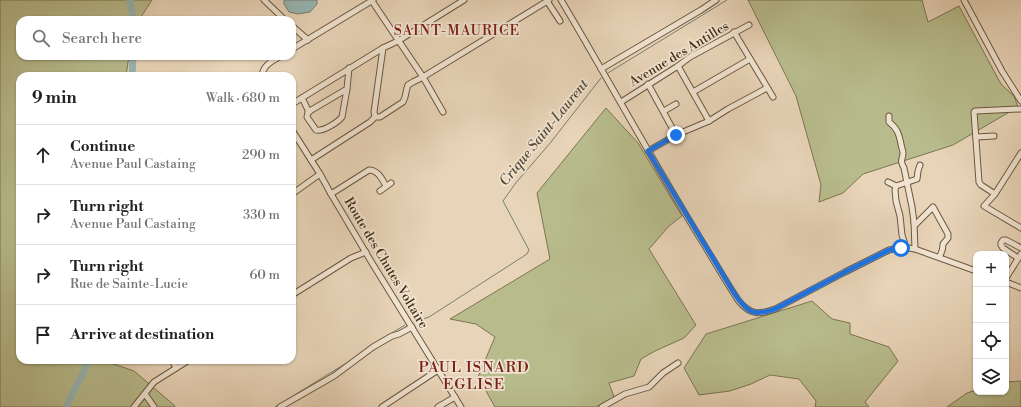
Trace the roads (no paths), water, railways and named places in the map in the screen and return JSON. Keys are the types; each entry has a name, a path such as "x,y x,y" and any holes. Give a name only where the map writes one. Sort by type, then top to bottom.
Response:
{"street":[{"path":"264,0 281,16"},
{"path":"296,102 349,68 398,41 464,0"},
{"path":"561,0 648,151 734,293 742,305 750,311 764,313 775,309 889,250 906,248 915,249 973,270"},
{"path":"603,71 716,0"},
{"path":"964,0 1021,106 975,111 974,114 979,184 995,194"},
{"path":"296,47 370,1 423,77 444,112"},
{"path":"311,160 370,122 375,117 380,117 403,102 406,97 407,87 413,82 548,1 560,21"},
{"name":"Avenue des Antilles","path":"621,102 690,57 749,25"},
{"path":"296,30 308,40"},
{"path":"734,32 773,97"},
{"path":"375,117 374,112 383,48"},
{"path":"693,92 750,59"},
{"path":"264,72 267,65 275,60"},
{"path":"678,66 709,121"},
{"path":"347,89 307,114 307,117 315,130 322,130 334,124 342,117 347,89 349,68"},
{"path":"648,84 676,135"},
{"path":"648,151 676,135 709,121 767,88"},
{"path":"302,98 309,112"},
{"path":"664,111 676,104"},
{"path":"889,116 889,122 898,131 903,154 901,158 912,207 915,249"},
{"name":"Route des Chutes Voltaire","path":"296,136 461,407"},
{"path":"976,137 994,136"},
{"path":"1021,153 995,194 984,206 1021,228"},
{"path":"888,182 896,186 917,179 920,165"},
{"path":"331,194 369,170 377,172 386,186"},
{"path":"296,191 320,174"},
{"path":"380,191 392,183"},
{"path":"896,186 896,200 900,216 902,235 906,248"},
{"path":"914,222 916,224 933,207 939,215 948,234 948,238 943,244 943,249 939,257"},
{"path":"1009,273 1020,256 1003,248 1001,243 1003,240 1006,240 1021,248"},
{"path":"296,293 352,258 366,252"},
{"path":"1009,283 1021,288"},
{"path":"280,407 334,376 373,347 412,327"},
{"path":"602,407 625,394 649,387 663,373 678,363"},
{"path":"174,364 176,368"},
{"path":"135,407 154,382 182,364"},
{"path":"382,407 438,370"},
{"path":"145,394 154,407"},
{"path":"438,407 455,397"}],"water":[{"path":"284,0 317,0 317,4 310,12 298,14 289,12 284,4"}],"waterway":[{"path":"130,0 132,16"},
{"name":"Crique Saint-Laurent","path":"608,73 727,0"},
{"path":"132,72 133,60"},
{"name":"Crique Saint-Laurent","path":"415,322 429,317 527,254 529,250 503,201 515,184 551,142 601,78"},
{"name":"Crique Saint-Laurent","path":"390,334 405,325"},
{"name":"Crique Saint-Laurent","path":"275,407 353,359"},
{"path":"66,407 84,371 86,364"}],"district":[{"name":"SAINT-MAURICE","path":"457,31"},
{"name":"PAUL ISNARD EGLISE","path":"474,376"}]}
